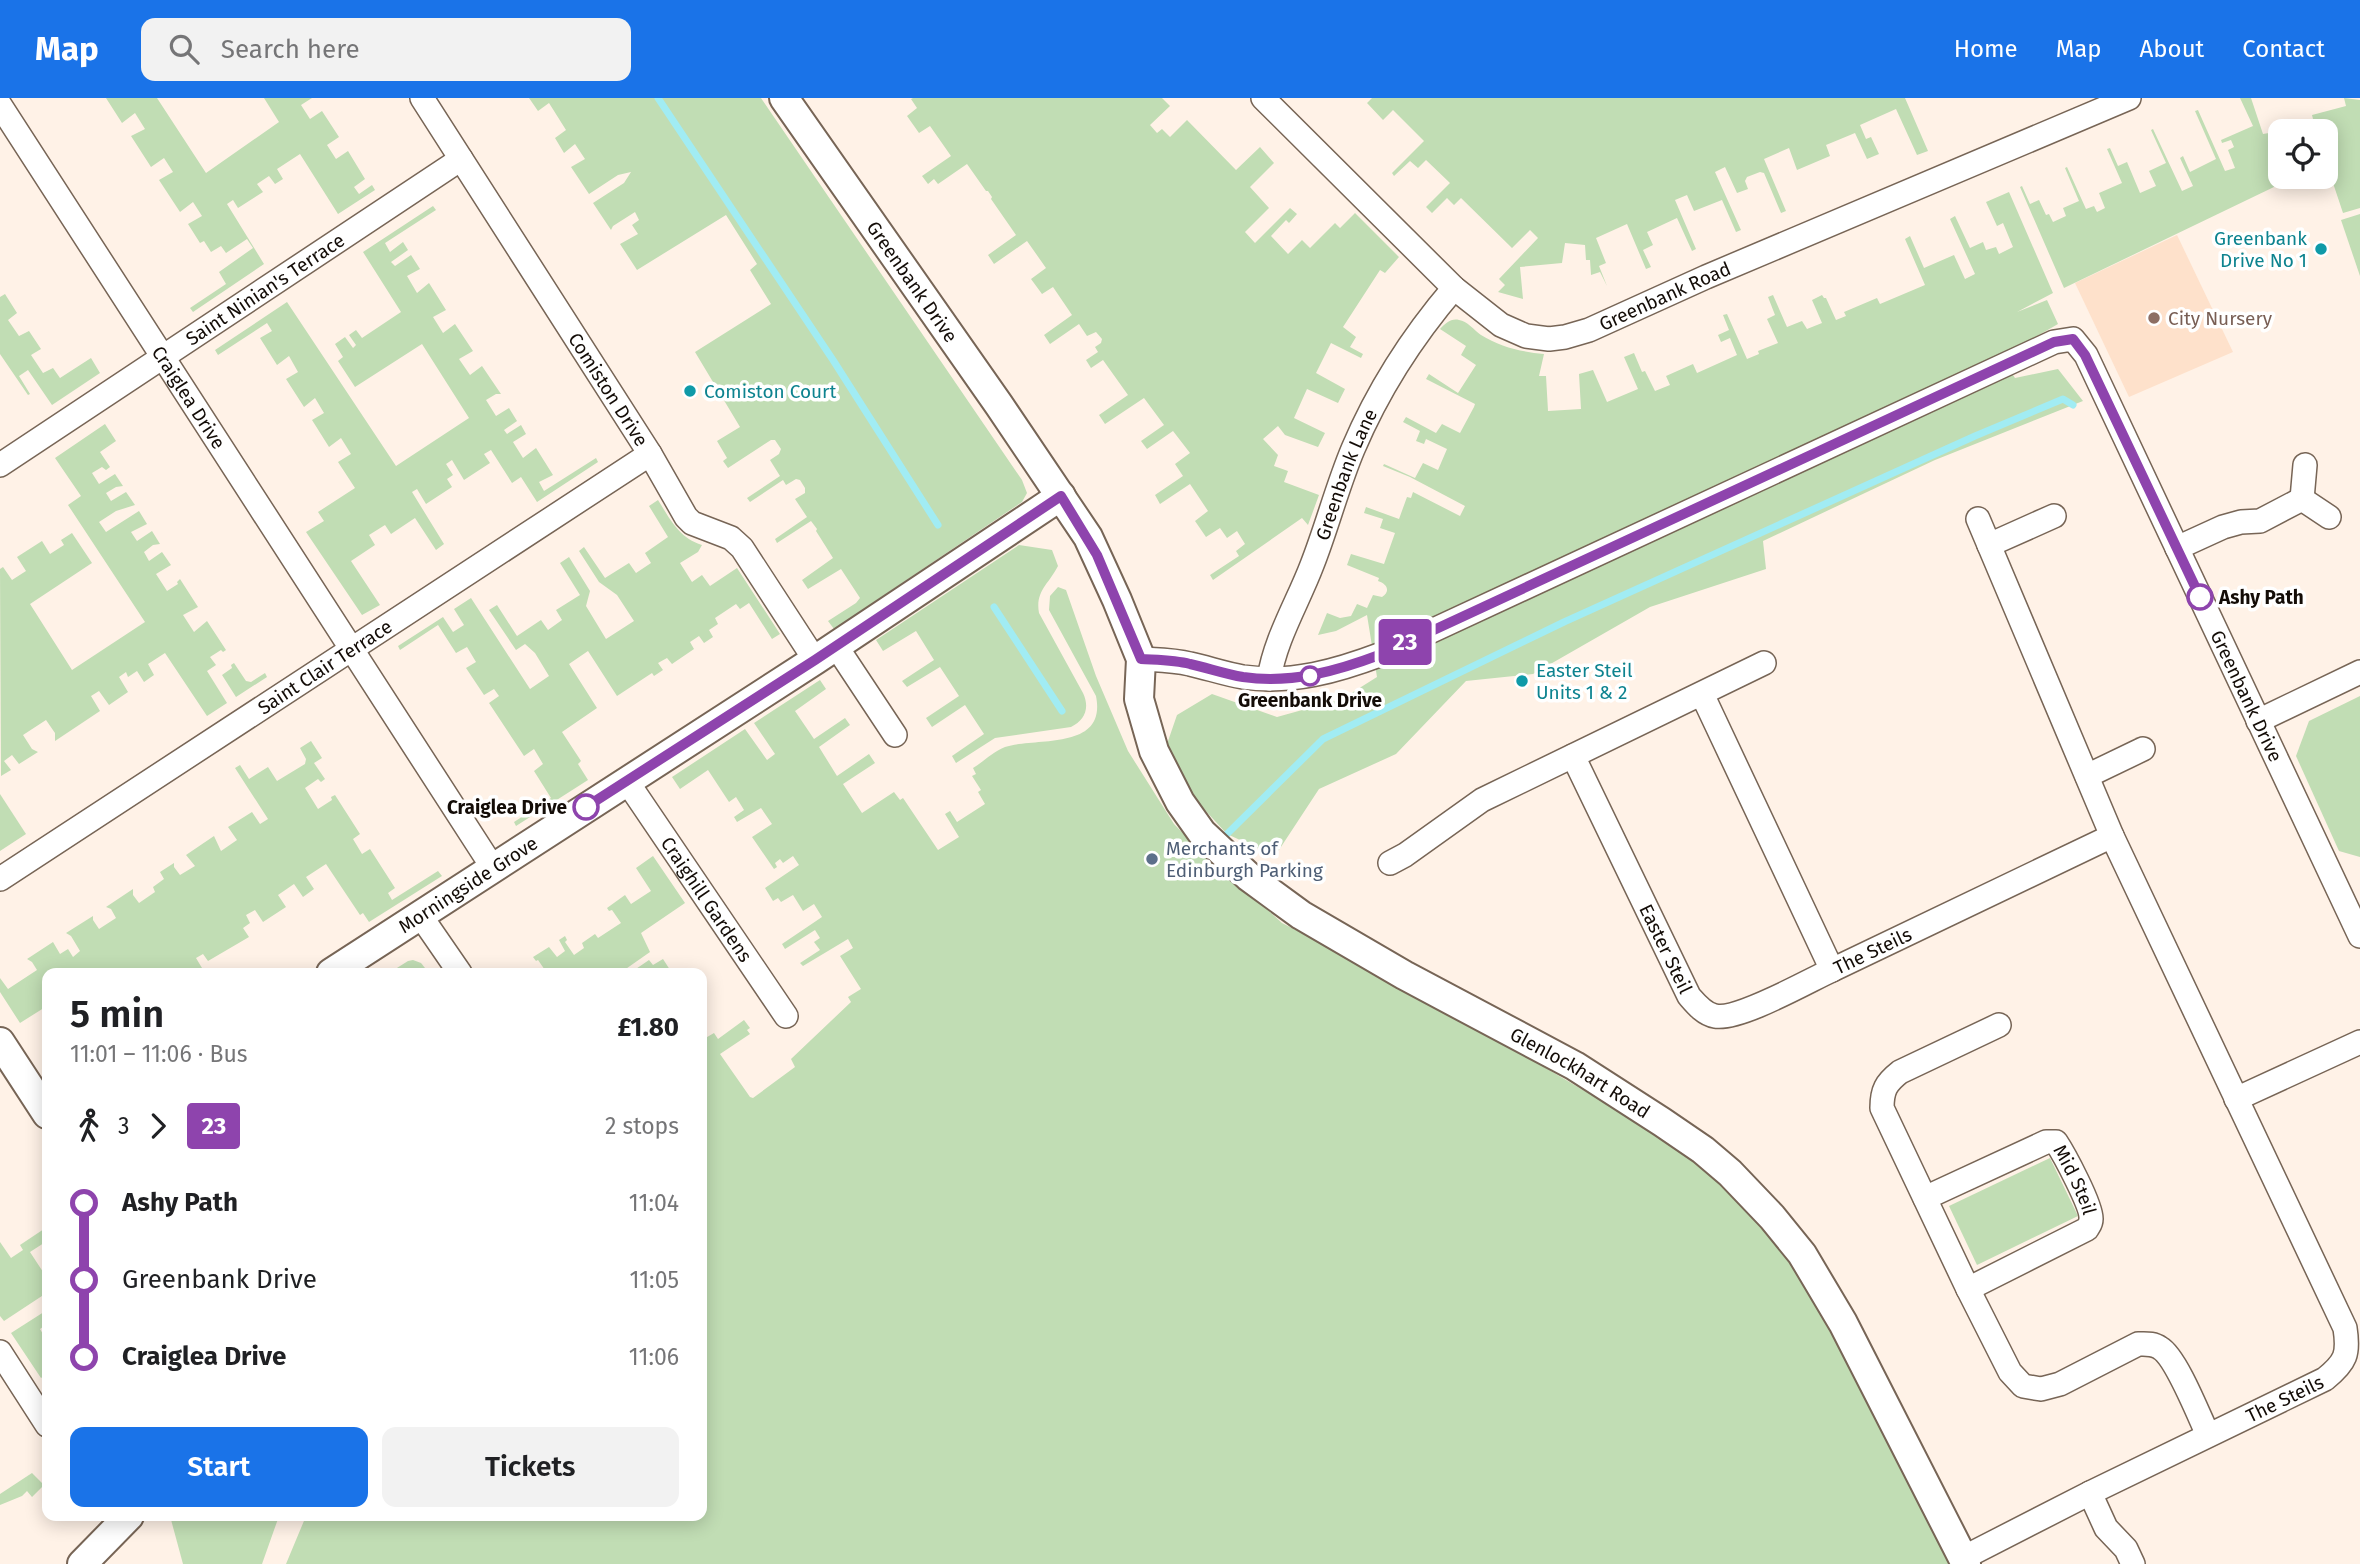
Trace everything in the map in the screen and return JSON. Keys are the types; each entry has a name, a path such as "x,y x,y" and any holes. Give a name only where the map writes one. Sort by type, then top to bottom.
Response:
{"street":[{"name":"Comiston Drive","path":"422,98 650,454 686,517 692,523 731,538 742,548 825,653 895,735"},
{"name":"Greenbank Drive","path":"784,98 1061,496 1097,555 1141,659 1187,663 1220,672 1269,679 1329,672 1382,654 2054,342 2073,339 2085,355 2258,721 2350,890 2360,936"},
{"name":"Greenbank Road","path":"1263,98 1454,288 1489,318 1508,329 1549,339 1573,335 2129,98"},
{"name":"Craiglea Drive","path":"0,105 493,868"},
{"name":"Saint Ninian's Terrace","path":"0,466 461,159"},
{"name":"Greenbank Lane","path":"1269,679 1278,646 1313,563 1352,451 1368,415 1406,349 1454,288"},
{"name":"Saint Clair Terrace","path":"0,879 650,454"},
{"path":"2302,499 2305,465"},
{"name":"Morningside Grove","path":"339,968 825,653 1061,496"},
{"path":"2302,499 2329,517"},
{"path":"2178,548 2223,527 2260,521 2302,499"},
{"path":"1989,545 2054,516"},
{"name":"The Steils","path":"1965,1561 2090,1493 2325,1379 2341,1366 2354,1348 2112,836 1978,519"},
{"name":"Glenlockhart Road","path":"1141,659 1139,699 1147,732 1161,768 1202,833 1249,877 1301,915 1404,975 1575,1066 1703,1150 1759,1202 1802,1254 1843,1323 1965,1561"},
{"path":"1390,863 1482,800 1764,663"},
{"path":"2258,721 2360,672"},
{"name":"The Steils","path":"1702,694 1832,970 2112,836"},
{"path":"2087,776 2143,749"},
{"name":"Easter Steil","path":"1573,756 1689,996 1701,1009 1715,1016 1739,1014 1832,970"},
{"name":"Craighill Gardens","path":"626,780 786,1016"},
{"path":"419,915 456,968"},
{"path":"1999,1025 1900,1072 1888,1081 1882,1092 1882,1108 2010,1372 2023,1386 2041,1389 2060,1384 2138,1345 2149,1343 2161,1348 2172,1360 2208,1435"},
{"path":"0,1042 42,1106"},
{"path":"2236,1099 2351,1046"},
{"name":"Mid Steil","path":"1925,1198 2046,1142 2056,1142 2090,1211 2091,1222 2087,1229 1968,1289"},
{"path":"0,1352 42,1417"},
{"path":"2090,1493 2106,1528 2126,1549 2133,1564"},
{"path":"82,1564 117,1521"}],"shaded area":[{"name":"City Nursery","path":"2177,235 2233,352 2129,397 2075,283"}],"green space":[{"path":"106,98 157,98 206,173 279,122 264,98 312,98 301,105 310,119 322,111 339,137 327,145 336,159 348,151 365,179 354,187 359,194 372,185 375,190 338,214 300,154 277,169 283,179 275,184 269,176 257,184 263,192 238,208 233,200 227,204 264,264 193,312 190,308 226,284 219,272 253,248 247,239 226,253 221,246 211,252 204,241 200,243 188,224 202,216 193,202 180,212 159,180 173,172 164,158 151,167 131,136 145,129 135,113 122,123"},
{"path":"529,98 761,98 1022,480 1027,493 1022,502 834,629 828,621 860,598 841,569 808,589 802,580 833,558 817,529 811,521 777,543 775,539 807,517 795,499 805,493 805,488 800,480 796,479 786,485 783,480 750,502 747,498 780,476 770,460 779,454 781,449 775,440 771,440 728,468 723,461 727,458 717,441 740,427 695,352 771,304 750,270 757,264 726,215 637,270 620,244 638,234 632,225 639,220 635,212 611,230 593,203 624,183 631,172 618,175 589,194 571,167 585,159 575,144 564,153 555,138 566,130 549,103 538,111"},
{"path":"1162,98 1170,106 1150,125 1157,133 1162,129 1170,137 1187,120 1236,170 1260,147 1274,163 1250,187 1269,208 1245,232 1255,243 1290,208 1297,214 1289,223 1286,220 1271,236 1288,254 1302,240 1310,248 1335,223 1340,228 1355,213 1399,257 1385,273 1380,270 1343,327 1356,337 1350,347 1363,354 1361,358 1331,343 1316,373 1345,389 1338,403 1307,389 1294,418 1325,433 1318,447 1285,435 1278,426 1263,439 1278,455 1274,466 1288,471 1284,482 1319,495 1308,525 1302,518 1213,580 1210,575 1239,556 1236,551 1245,544 1237,531 1227,538 1220,528 1206,537 1195,521 1208,511 1190,484 1160,504 1155,495 1183,476 1175,464 1190,453 1173,431 1147,449 1141,441 1164,425 1144,398 1105,424 1099,415 1128,395 1103,360 1091,368 1086,360 1098,352 1095,347 1102,339 1096,332 1087,336 1079,324 1050,344 1044,335 1072,315 1053,287 1042,294 1031,279 1046,268 1027,241 994,264 988,255 1016,235 967,164 938,184 934,179 928,184 922,176 951,156 930,126 919,133 907,116 917,108 911,99"},
{"path":"1372,98 1905,98 1928,151 1917,155 1896,109 1860,125 1866,139 1871,137 1879,154 1867,159 1855,133 1826,145 1830,156 1797,170 1789,148 1764,159 1786,211 1781,213 1764,173 1747,177 1745,181 1748,189 1737,193 1725,167 1715,172 1741,230 1736,232 1722,200 1694,211 1687,195 1675,200 1696,249 1692,251 1677,218 1647,232 1653,245 1643,250 1651,267 1646,269 1627,224 1596,238 1606,263 1599,266 1607,286 1600,272 1591,275 1585,245 1565,243 1562,263 1520,267 1523,299 1498,292 1505,285 1499,279 1538,238 1530,230 1512,248 1461,198 1454,205 1447,198 1432,213 1426,207 1450,183 1426,160 1418,168 1410,161 1394,176 1392,173 1424,141 1393,110 1383,120 1367,103"},
{"path":"2240,98 2251,98 2263,134 2268,133 2270,189 2064,288 2020,187 2022,186 2030,204 2039,200 2046,215 2049,214 2053,222 2066,216 2063,208 2079,201 2065,168 2067,167 2086,209 2094,206 2097,212 2105,208 2099,193 2122,183 2107,149 2110,148 2118,166 2127,162 2140,193 2156,186 2149,171 2166,163 2151,130 2153,129 2182,191 2193,186 2180,158 2183,156 2190,172 2216,159 2195,111 2198,110 2225,171 2235,168 2228,150 2234,147 2231,140 2222,143 2221,140 2253,126"},
{"path":"2344,98 2360,100 2360,208 2343,213 2335,189 2338,189 2338,119 2313,119 2312,115 2346,106"},
{"path":"2009,192 2053,293 2017,312 2047,300 2058,324 2001,357 2015,378 2058,369 2083,401 1935,460 1763,541 1766,569 1650,607 1533,674 1466,681 1396,754 1319,789 1275,856 1227,834 1191,795 1167,744 1177,715 1212,694 1277,717 1342,699 1377,677 1367,615 1336,631 1318,635 1327,613 1340,618 1351,616 1357,604 1367,608 1373,595 1382,597 1386,592 1387,588 1378,581 1379,578 1347,565 1351,554 1384,564 1395,533 1380,528 1383,519 1364,513 1366,507 1399,519 1407,497 1411,498 1413,492 1460,516 1465,506 1383,466 1384,464 1415,478 1423,463 1438,470 1447,449 1426,439 1424,444 1416,441 1420,431 1403,422 1406,417 1436,433 1442,424 1460,433 1474,407 1475,404 1426,379 1429,374 1458,393 1476,365 1461,355 1466,346 1440,329 1446,323 1453,320 1462,321 1503,346 1544,354 1539,376 1546,376 1548,411 1581,409 1579,374 1593,370 1607,402 1638,389 1624,357 1634,353 1642,372 1645,371 1655,391 1670,385 1666,376 1693,364 1697,373 1737,355 1730,338 1721,342 1718,335 1729,330 1723,315 1727,314 1747,359 1778,343 1767,319 1775,315 1768,297 1773,295 1787,327 1802,321 1807,329 1822,323 1812,300 1822,295 1836,320 1846,316 1844,312 1877,298 1880,304 1925,285 1905,239 1910,236 1924,268 1954,255 1965,279 1975,274 1950,219 1955,216 1970,248 1983,242 1986,250 1996,247 1999,254 2013,247 2003,223 1997,226 1986,202"},
{"path":"433,206 436,210 385,243 390,252 403,242 408,250 391,262 395,266 411,255 420,269 407,276 417,293 429,283 446,310 433,317 443,333 455,324 473,351 459,359 470,375 482,366 501,394 486,400 496,416 509,408 517,421 504,430 507,434 521,425 526,434 513,442 523,458 536,448 553,475 539,482 544,491 596,458 598,462 537,502 521,477 512,483 491,450 484,454 490,463 464,480 452,460 446,464 453,475 447,479 452,487 426,504 417,489 412,492 444,544 436,550 415,518 391,534 385,525 369,535 375,545 351,561 380,605 362,615 306,532 324,521 318,512 355,488 338,462 351,454 341,438 329,447 312,420 324,413 315,398 304,407 286,379 298,372 289,356 277,365 260,338 272,331 267,323 218,355 215,350 287,302 396,466 469,418 422,344 355,387 338,361 343,357 335,344 345,337 353,348 356,345 349,335 356,330 362,338 401,312 363,252"},
{"path":"2360,214 2360,276 2341,220"},
{"path":"5,294 17,313 8,320 19,336 29,331 41,349 31,355 43,373 53,368 60,378 91,358 100,373 52,405 28,370 19,376 30,394 28,395 0,354 0,297"},
{"path":"105,424 116,441 100,452 110,467 106,470 102,467 92,473 99,484 115,474 123,486 106,493 111,501 126,492 135,505 116,511 99,522 106,532 139,511 147,524 131,532 137,541 152,531 160,544 153,545 144,552 149,561 162,552 171,565 156,574 167,591 178,584 180,579 198,607 183,615 194,632 207,621 226,650 210,657 216,665 207,671 227,703 207,716 165,653 148,664 154,675 144,682 137,671 128,677 126,672 119,677 128,692 109,705 99,691 91,696 100,711 55,741 55,733 46,720 23,735 32,749 38,752 19,764 12,755 4,761 11,770 1,776 0,569 3,567 12,580 26,571 17,557 42,541 50,554 64,545 61,540 72,533 92,563 30,604 72,670 145,622 68,505 81,496 55,458"},
{"path":"658,500 681,533 702,545 698,552 680,563 692,582 702,575 710,586 737,568 780,634 772,639 749,603 740,609 736,604 715,618 718,624 709,630 713,637 704,643 699,636 690,642 694,649 672,664 667,658 658,663 663,670 654,676 652,673 617,696 588,651 569,664 597,708 562,732 581,761 578,764 588,780 516,826 514,822 551,798 534,771 543,764 534,749 524,756 489,703 499,696 494,689 484,695 466,668 476,662 467,647 456,653 438,625 400,650 398,646 443,617 453,632 464,625 454,609 471,598 530,689 549,676 535,653 525,644 516,650 489,610 497,605 517,636 541,620 548,630 562,620 556,610 580,595 560,563 569,557 590,591 586,606 606,639 634,621 617,595 599,582 579,551 584,547 605,578 629,563 636,573 651,563 645,553 668,537 649,506"},
{"path":"1019,545 1052,550 1058,566 1041,593 1039,613 1083,693 1085,713 1080,721 1071,727 995,738 956,763 952,756 984,734 965,705 932,727 926,718 959,696 940,667 907,687 902,681 934,660 916,631 883,651 876,640"},
{"path":"1058,587 1066,590 1096,676 1128,751 1174,824 1205,856 1282,923 1359,962 1639,1123 1708,1169 1742,1202 1790,1260 1813,1294 1953,1564 286,1564 304,1521 707,1521 707,1037 714,1033 718,1039 744,1020 750,1028 747,1030 750,1034 720,1054 753,1098 795,1067 791,1059 851,1002 848,997 861,989 840,956 853,948 848,939 803,966 800,963 820,950 814,942 820,938 815,930 785,949 782,944 822,917 814,904 803,911 793,895 781,902 778,898 773,901 765,888 799,865 793,856 783,863 780,859 775,863 777,867 774,869 752,837 772,824 761,808 737,822 734,817 744,810 736,797 729,802 708,770 680,789 672,777 745,729 767,760 775,754 754,723 820,680 826,689 795,711 814,739 845,718 850,725 819,747 837,776 869,754 875,763 843,784 862,813 894,792 900,800 903,798 938,850 959,837 945,814 950,811 957,822 985,804 978,792 981,790 972,776 976,774 973,768 1005,747 1080,734 1091,726 1097,714 1096,696 1049,610 1050,596"},
{"path":"234,663 246,681 251,682 265,673 267,677 236,697 222,675 232,668"},
{"path":"2360,696 2360,857 2339,851 2296,756 2309,721"},
{"path":"311,741 322,758 314,763 325,779 321,782 318,779 305,788 318,809 335,795 360,834 353,839 362,854 370,849 395,888 388,893 392,900 438,871 442,876 369,922 363,913 360,915 326,864 306,877 314,889 303,897 294,884 278,895 286,907 263,922 255,910 246,915 250,923 243,928 249,937 208,961 203,954 196,958 202,968 42,968 42,1009 20,1023 0,992 0,978 8,989 37,970 27,959 53,942 60,954 68,949 73,957 80,951 71,936 66,933 93,916 99,929 116,918 111,909 106,907 133,889 133,895 139,903 155,892 153,887 164,879 160,872 174,863 180,875 195,866 186,855 214,836 221,851 237,840 228,827 252,812 260,824 268,819 235,768 240,765 249,779 268,767 277,781 305,764 306,759 300,748"},
{"path":"0,794 26,834 0,851"},
{"path":"653,856 685,903 641,933 650,952 627,968 544,968 536,961 533,957 549,947 557,957 565,951 559,940 565,936 565,942 574,955 584,948 582,943 595,934 598,938 621,923 612,910 607,908 625,895 631,904 651,891 636,868"},
{"path":"663,959 669,968 637,968 649,960 653,965"},
{"path":"408,961 421,963 425,968 397,968"},
{"path":"2050,1158 2078,1216 1977,1265 1949,1206"},
{"path":"42,1230 42,1244 30,1252 42,1270 42,1296 4,1321 0,1316 0,1242 11,1258 23,1250 20,1245"},
{"path":"42,1313 42,1377 41,1378 11,1333"},
{"path":"32,1473 42,1483 42,1487 32,1497 27,1491 22,1496 0,1505 0,1494"},
{"path":"171,1521 277,1521 262,1564 183,1564"}],"waterway":[{"path":"658,98 833,360 938,525"},
{"path":"1227,834 1323,739 1564,622 1975,436 2063,399 2073,405"},
{"path":"994,607 1062,711"}],"bus line":[{"name":"23","path":"586,807 815,660 1061,496 1097,555 1141,659 1187,663 1242,677 1269,679 1308,676 1329,672 1382,654 2054,342 2073,339 2085,355 2200,597"}],"place":[{"name":"Greenbank Drive No 1","path":"2321,249"},
{"name":"City Nursery","path":"2154,318"},
{"name":"Comiston Court","path":"690,391"},
{"name":"Ashy Path","path":"2200,597"},
{"name":"Greenbank Drive","path":"1310,676"},
{"name":"Easter Steil Units 1 & 2","path":"1522,681"},
{"name":"Craiglea Drive","path":"586,807"},
{"name":"Merchants of Edinburgh Parking","path":"1152,859"}]}
